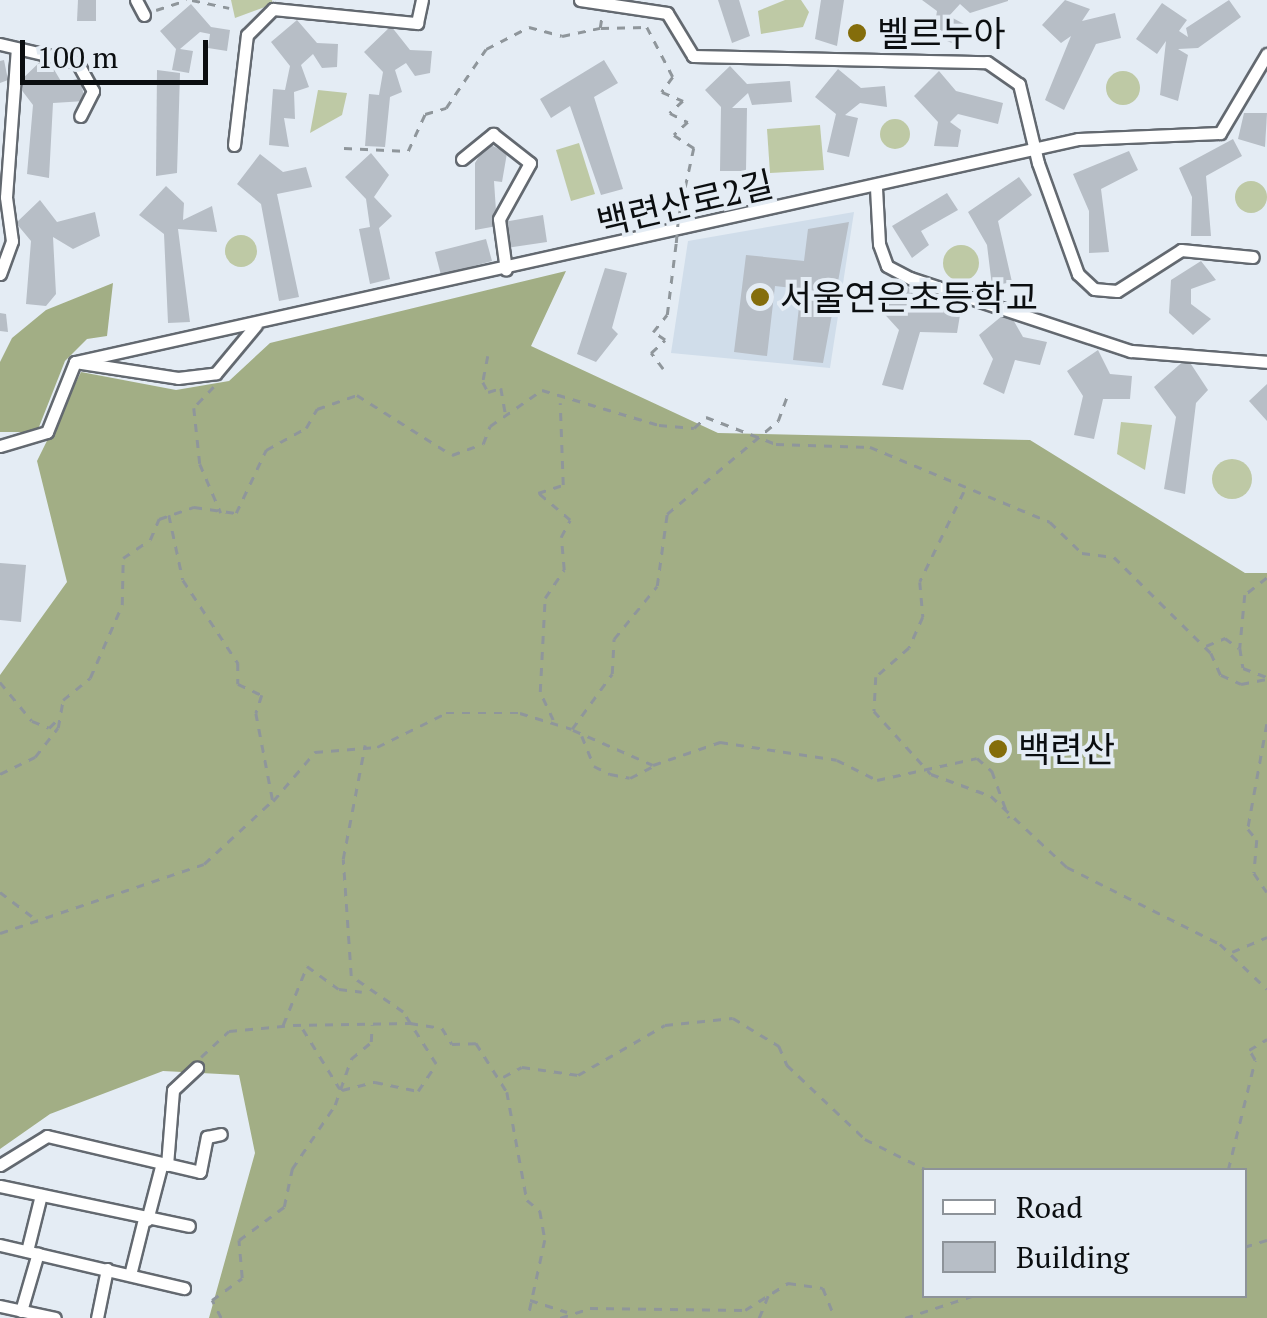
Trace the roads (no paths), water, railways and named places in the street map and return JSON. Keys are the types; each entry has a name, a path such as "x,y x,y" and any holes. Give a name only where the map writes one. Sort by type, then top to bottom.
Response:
{"street":[{"path":"136,0 144,15"},
{"path":"234,145 247,35 273,9 417,23 422,0"},
{"path":"580,0 667,14 693,56 987,62 1019,84 1035,151 1078,274 1094,289 1117,292 1181,250 1253,257"},
{"path":"0,44 85,68 92,100 80,116"},
{"path":"0,274 12,241 6,197 17,48"},
{"name":"백련산로2길","path":"75,362 876,188 1078,139 1220,133 1267,54"},
{"path":"462,160 494,134 530,163 499,220 506,270"},
{"path":"876,188 879,244 887,266 910,278 1131,351 1267,362"},
{"path":"0,446 47,432 75,362 178,378 217,372 256,325"},
{"path":"130,1275 164,1164 174,1090 197,1068"},
{"path":"0,1165 47,1136 200,1172 207,1137 222,1134"},
{"path":"0,1186 146,1220 189,1226"},
{"path":"22,1310 41,1195"},
{"path":"0,1245 184,1288"},
{"path":"97,1318 106,1270"},
{"path":"0,1306 56,1318"}],"place":[{"name":"벨르누아","path":"857,33"},
{"name":"서울연은초등학교","path":"760,297"},
{"name":"백련산","path":"998,749"}]}
